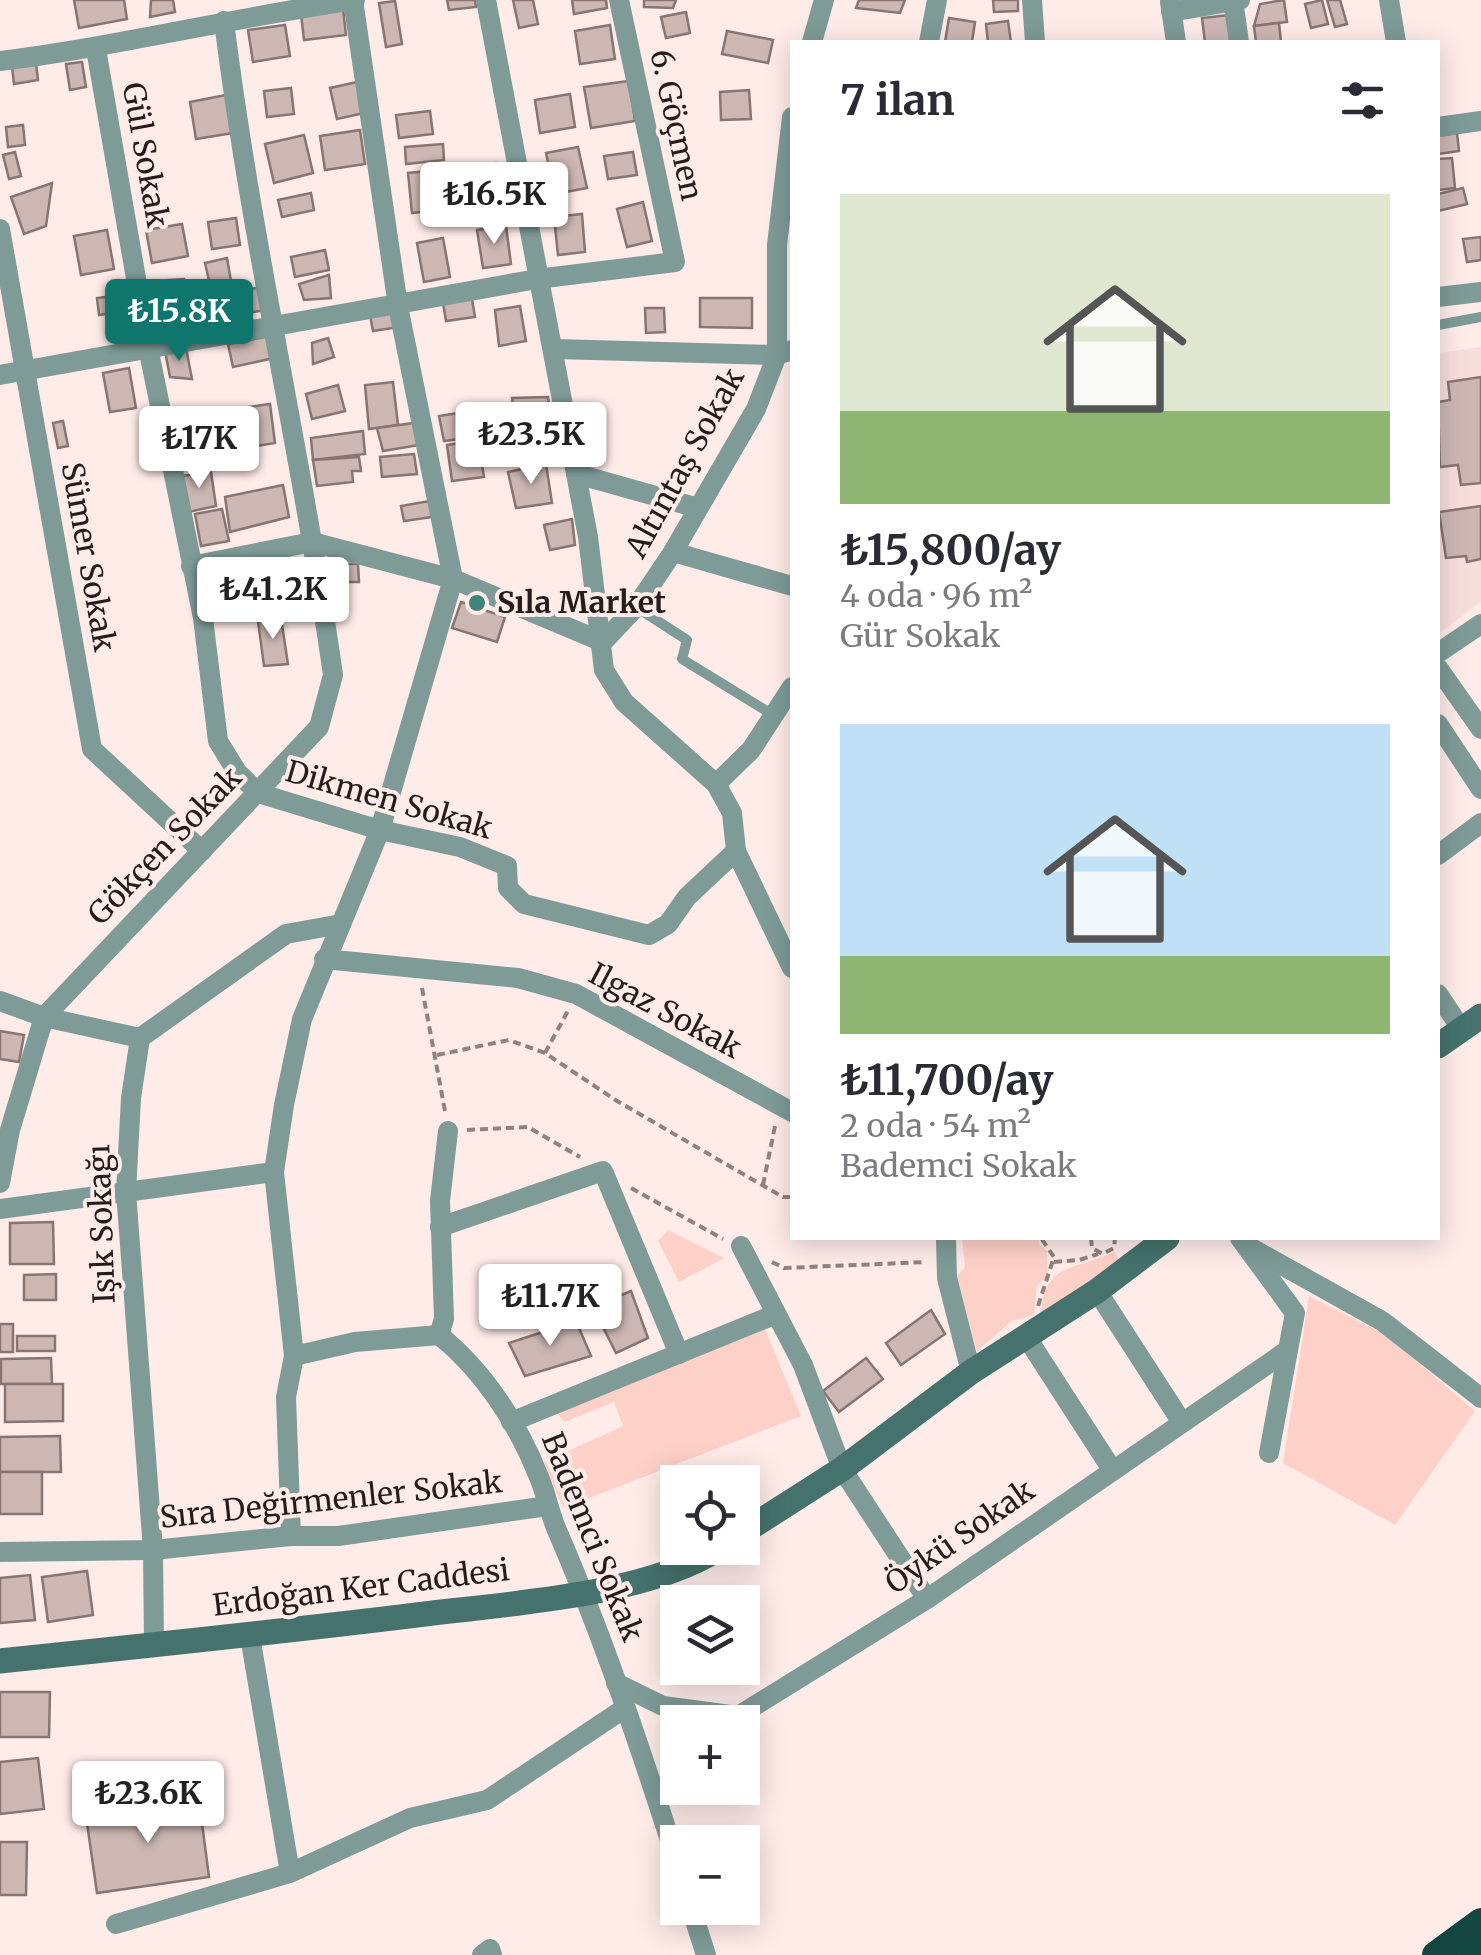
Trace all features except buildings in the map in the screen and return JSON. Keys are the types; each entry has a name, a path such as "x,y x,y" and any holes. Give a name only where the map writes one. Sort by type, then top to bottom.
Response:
{"highway":[{"path":"1436,1955 1481,1922"},
{"path":"1474,1955 1481,1950"}],"main road":[{"path":"1440,1045 1471,1023"},
{"path":"760,1521 842,1469 1032,1326 1097,1291 1163,1240"},
{"name":"Erdoğan Ker Caddesi","path":"0,1661 528,1602 622,1586 688,1565"}],"street":[{"path":"0,62 96,50 224,21 354,0 398,306 453,579 380,830 302,1019 274,1172 294,1356 286,1397 292,1536"},
{"path":"486,0 577,474 604,670 624,702 716,784 732,813 736,851 790,964"},
{"name":"6. Göçmen","path":"537,279 675,262 619,0"},
{"path":"813,40 824,0"},
{"path":"929,40 937,0"},
{"path":"1032,0 1036,40"},
{"path":"1176,40 1170,6 1235,0 1238,40"},
{"path":"1390,0 1396,40"},
{"name":"Gökçen Sokak","path":"0,1183 10,1130 44,1017 319,726 333,675 276,326 238,129 224,21"},
{"name":"Gül Sokak","path":"96,50 148,346 203,618 218,741 236,772 258,793"},
{"path":"1440,127 1481,121"},
{"name":"Altıntaş Sokak","path":"603,642 636,607 673,552 785,352 777,245 790,134"},
{"name":"Sümer Sokak","path":"0,229 92,749 202,851"},
{"path":"0,375 537,279"},
{"path":"1440,294 1481,292"},
{"path":"554,350 785,352"},
{"path":"577,474 698,508"},
{"path":"190,566 312,542 453,579 603,642"},
{"path":"673,552 790,585"},
{"path":"1440,652 1481,624"},
{"path":"1440,671 1481,729"},
{"path":"716,784 751,750 790,690"},
{"path":"1440,727 1481,789"},
{"name":"Dikmen Sokak","path":"258,793 380,830 460,848 507,866 508,888 524,904 566,918 649,935 668,924 687,897 736,851"},
{"path":"1440,854 1481,823"},
{"path":"0,1001 44,1017 140,1038 286,934 341,924"},
{"name":"Ilgaz Sokak","path":"324,959 518,978 576,994 786,1110"},
{"path":"1440,996 1471,1023"},
{"name":"Işık Sokağı","path":"140,1038 130,1098 126,1192 153,1550 154,1643"},
{"path":"294,1356 355,1342 438,1335 444,1319 440,1228 448,1131"},
{"path":"440,1228 603,1171 679,1354"},
{"path":"0,1209 274,1172"},
{"path":"946,1240 946,1261 971,1372"},
{"path":"1243,1241 1296,1313 1269,1453"},
{"path":"1243,1241 1382,1322 1481,1398"},
{"path":"742,1246 803,1365 842,1469 927,1599"},
{"path":"1097,1291 1181,1421"},
{"path":"511,1422 774,1315"},
{"path":"1032,1326 1111,1468"},
{"name":"Bademci Sokak","path":"438,1335 464,1355 511,1422 540,1479 585,1590 664,1825"},
{"name":"Öykü Sokak","path":"616,1683 663,1706 738,1716 927,1599 1111,1468 1288,1350"},
{"name":"Sıra Değirmenler Sokak","path":"0,1552 153,1550 292,1536 338,1536 548,1506"},
{"path":"250,1636 290,1873"},
{"path":"116,1924 290,1873 410,1818 487,1800 625,1708"},
{"path":"696,1925 706,1955"},
{"path":"482,1955 490,1949 492,1955"}],"lane":[{"path":"1441,324 1481,317"},
{"path":"636,607 687,640 682,659 774,715"}],"path":[{"path":"416,966 437,1056 448,1131 528,1127 702,1230 784,1268 946,1261"},
{"path":"545,1053 576,994"},
{"path":"437,1056 509,1040 545,1053 616,1101 783,1197 790,1196"},
{"path":"764,1186 786,1110"},
{"path":"1032,1326 1038,1296 1050,1278 1054,1262 1041,1240"},
{"path":"1090,1240 1098,1254"},
{"path":"1054,1262 1111,1252 1114,1240"}],"shaded area":[{"path":"1481,347 1481,602 1440,633 1440,353"},
{"path":"668,1230 724,1258 679,1282 658,1241"},
{"path":"962,1240 1038,1240 1047,1251 1048,1276 1037,1286 1034,1315 1012,1321 977,1351 954,1279 965,1267"},
{"path":"1114,1252 1120,1261 1041,1316 1043,1298 1055,1276"},
{"path":"1309,1296 1386,1335 1475,1411 1395,1525 1283,1463"},
{"path":"765,1329 801,1416 674,1465 660,1465 660,1471 563,1508 544,1462 623,1426 614,1402 564,1422 556,1412"}],"place":[{"name":"Sıla Market","path":"477,603"}]}
